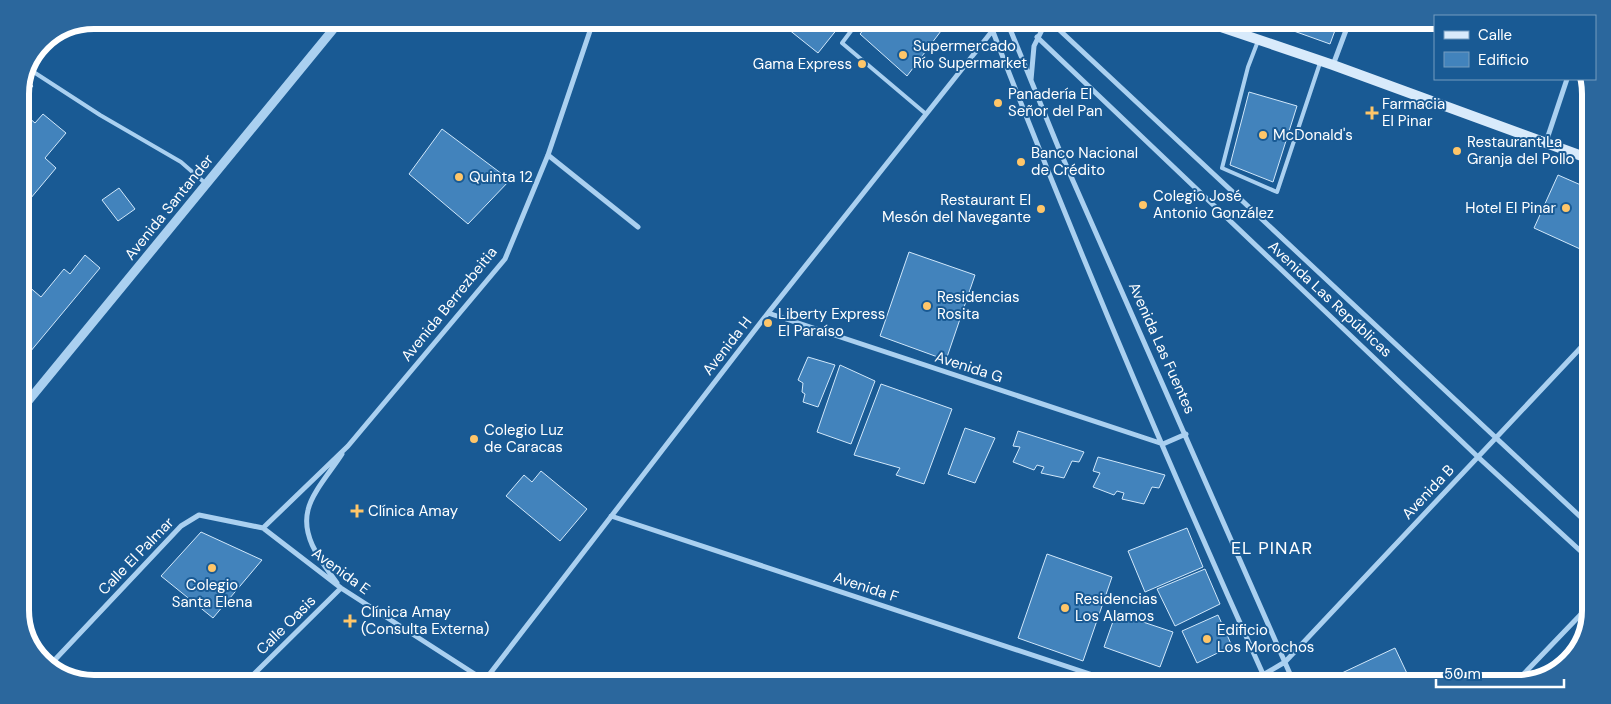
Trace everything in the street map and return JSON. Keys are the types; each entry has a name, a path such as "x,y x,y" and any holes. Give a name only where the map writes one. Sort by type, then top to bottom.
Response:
{"main road":[{"path":"1227,29 1321,60 1582,156"}],"street":[{"name":"Avenida Santander","path":"29,400 333,29"},
{"name":"Avenida Berrezbeitia","path":"341,588 317,556 310,540 307,526 308,510 314,496 348,446 505,259 548,155 591,29"},
{"name":"Avenida Las Fuentes","path":"1010,29 1031,83 1291,675"},
{"path":"1031,83 1031,63 1034,46 1042,29"},
{"name":"Avenida Las Repúblicas","path":"1058,29 1582,518"},
{"path":"1333,65 1346,29"},
{"path":"993,30 1069,220 1263,675"},
{"name":"Avenida H","path":"488,675 768,313 993,30"},
{"name":"Avenida Las Repúblicas","path":"1038,37 1478,457 1582,552"},
{"path":"1546,142 1567,80"},
{"path":"548,155 638,227"},
{"name":"Avenida G","path":"768,313 1163,444"},
{"name":"Avenida B","path":"1263,675 1285,662 1582,346"},
{"path":"1163,444 1186,434"},
{"name":"Avenida Berrezbeitia","path":"263,528 348,446"},
{"name":"Calle El Palmar","path":"53,661 181,526 199,515 263,528"},
{"name":"Avenida F","path":"610,516 1093,675"},
{"name":"Avenida E","path":"263,528 341,588 476,675"},
{"name":"Calle Oasis","path":"253,675 341,588"},
{"path":"1523,675 1582,613"}],"lane":[{"path":"852,29 842,43 926,114"},
{"path":"1258,39 1248,67 1222,168 1277,192 1321,60"},
{"path":"33,72 181,162 206,183"}],"building":[{"path":"788,29 837,29 818,53"},
{"name":"Supermercado Río Supermarket","path":"864,29 942,29 907,76 860,34"},
{"path":"1288,29 1336,29 1330,44"},
{"name":"McDonald's","path":"1249,92 1297,106 1273,182 1230,165"},
{"path":"43,114 66,133 45,158 56,168 29,200 29,118 35,123"},
{"name":"Quinta 12","path":"442,129 510,180 468,224 409,174"},
{"name":"Hotel El Pinar","path":"1558,175 1582,186 1582,250 1534,228"},
{"path":"119,188 135,209 118,221 102,200"},
{"name":"Residencias Rosita","path":"909,252 975,275 946,360 880,336"},
{"path":"85,255 100,268 29,353 29,287 41,297 64,269 70,274"},
{"path":"808,357 835,365 818,407 803,402 805,394 802,392 803,383 798,380"},
{"path":"840,365 875,381 851,444 817,432"},
{"path":"881,384 952,409 924,484 896,475 900,468 854,455"},
{"path":"965,428 995,438 975,483 948,474"},
{"path":"1018,431 1084,452 1079,462 1072,461 1064,478 1041,473 1044,467 1037,465 1034,470 1013,462 1020,447 1013,446"},
{"path":"1098,457 1165,475 1159,488 1152,487 1144,504 1122,499 1124,493 1117,491 1114,495 1093,487 1100,473 1093,471"},
{"path":"541,471 587,509 560,541 506,496 524,475 532,482"},
{"path":"1187,528 1203,567 1145,592 1128,551"},
{"name":"Colegio Santa Elena","path":"201,532 262,560 213,618 161,576"},
{"name":"Residencias Los Alamos","path":"1047,554 1112,577 1083,661 1018,638"},
{"path":"1205,569 1220,604 1175,626 1157,589"},
{"path":"1116,613 1173,632 1160,667 1104,647"},
{"name":"Edificio Los Morochos","path":"1218,615 1232,646 1197,663 1182,631"},
{"path":"1395,648 1408,675 1338,675"}],"place":[{"name":"Supermercado Río Supermarket","path":"903,55"},
{"name":"Gama Express","path":"862,64"},
{"name":"Panadería El Señor del Pan","path":"998,103"},
{"name":"Farmacia El Pinar","path":"1372,113"},
{"name":"McDonald's","path":"1263,135"},
{"name":"Restaurant La Granja del Pollo","path":"1457,151"},
{"name":"Banco Nacional de Crédito","path":"1021,162"},
{"name":"Quinta 12","path":"459,177"},
{"name":"Colegio José Antonio González","path":"1143,205"},
{"name":"Hotel El Pinar","path":"1566,208"},
{"name":"Restaurant El Mesón del Navegante","path":"1041,209"},
{"name":"Residencias Rosita","path":"927,306"},
{"name":"Liberty Express El Paraíso","path":"768,323"},
{"name":"Colegio Luz de Caracas","path":"474,439"},
{"name":"Clínica Amay","path":"357,511"},
{"name":"Colegio Santa Elena","path":"212,568"},
{"name":"Residencias Los Alamos","path":"1065,608"},
{"name":"Clínica Amay (Consulta Externa)","path":"350,621"},
{"name":"Edificio Los Morochos","path":"1207,639"}],"district":[{"name":"EL PINAR","path":"1272,548"}]}
